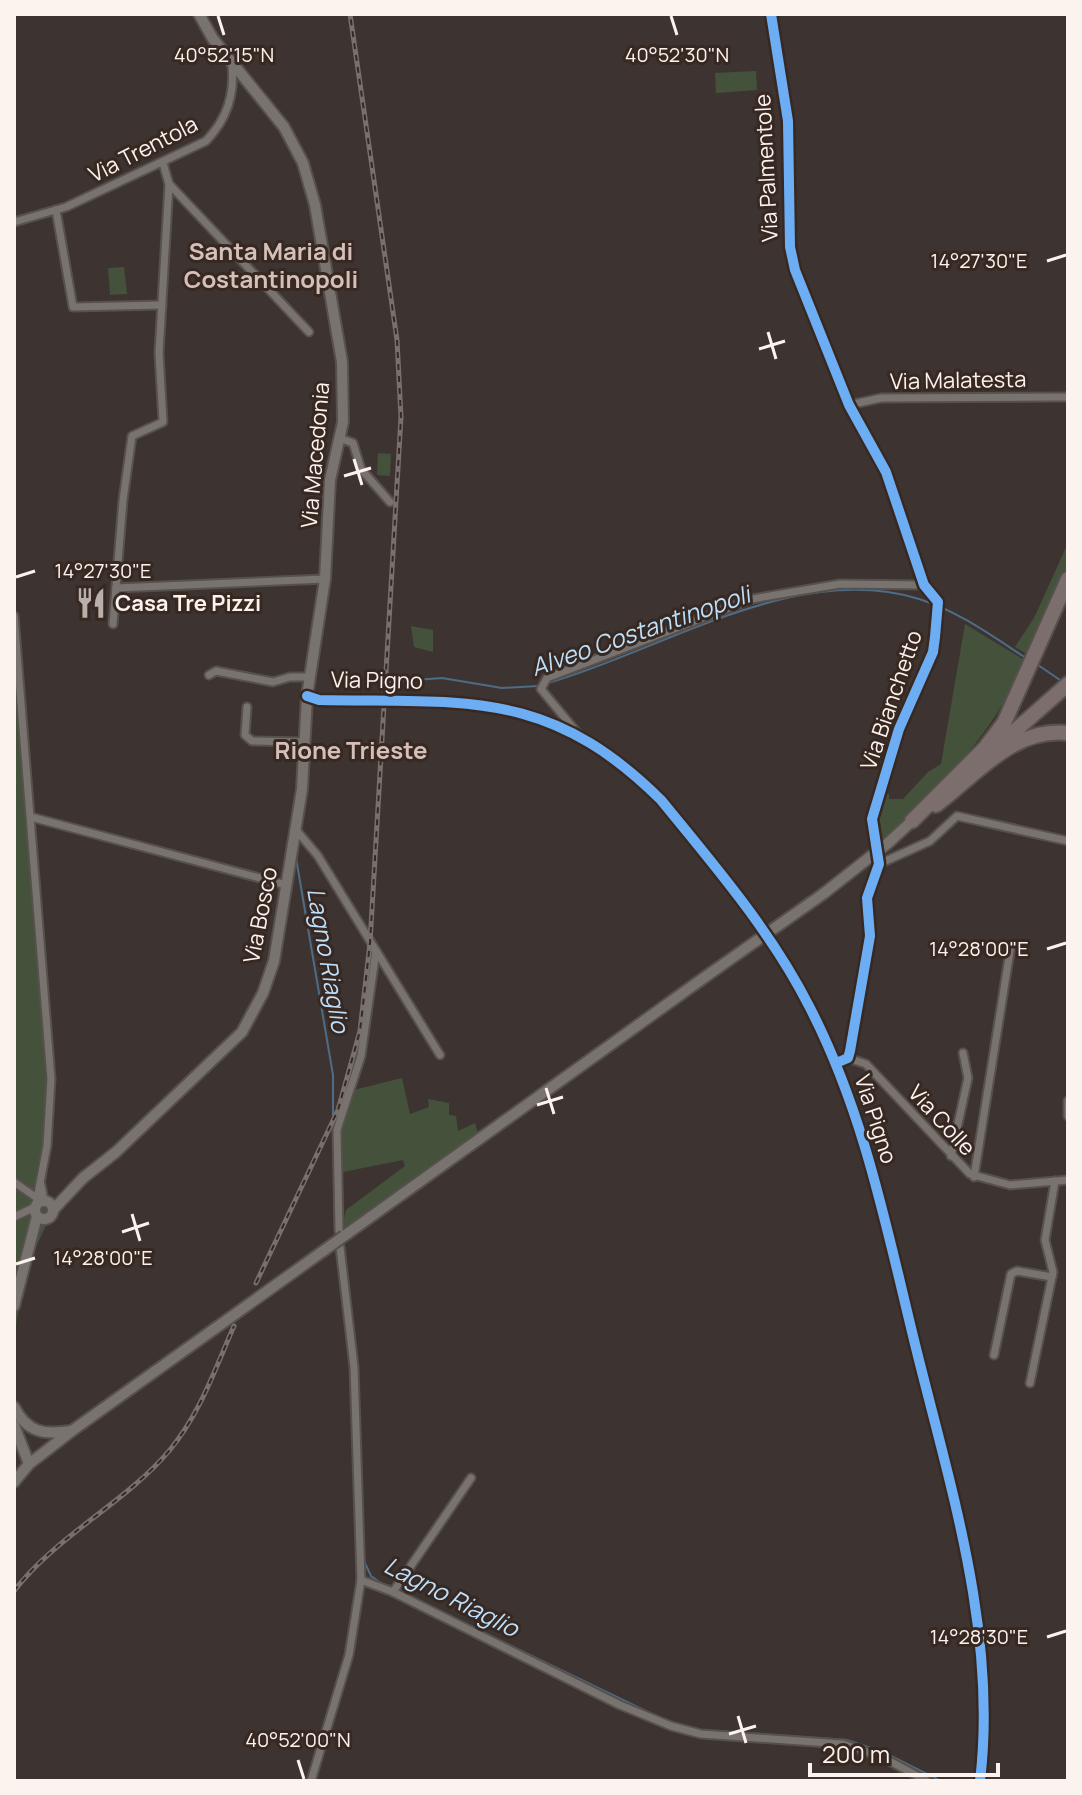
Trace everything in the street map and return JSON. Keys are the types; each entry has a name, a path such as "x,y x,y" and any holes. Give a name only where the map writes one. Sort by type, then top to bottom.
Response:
{"highway":[{"path":"912,821 994,738 1037,653 1068,579"},
{"path":"912,821 1065,687"},
{"path":"912,821 1020,741 1047,733 1068,733"}],"main road":[{"name":"Via Macedonia","path":"199,14 213,39 292,139 312,189 342,362 345,398 330,480 325,579 307,696"},
{"name":"Via Pigno","path":"307,696 319,700 462,701 502,706 579,735 638,777 684,829 787,967 836,1063 874,1174 970,1573 983,1694 981,1781"},
{"name":"Via Bosco","path":"14,1306 42,1202 231,1046 242,1032 268,981 297,831 307,696"},
{"path":"14,1482 29,1464 73,1430 705,977 874,861 912,821"},
{"path":"14,1407 24,1423 35,1431 45,1434 73,1430"},
{"path":"14,1425 29,1464"},
{"path":"14,1459 29,1464"}],"street":[{"name":"Via Palmentole","path":"771,14 788,121 792,258 849,405"},
{"name":"Via Trentola","path":"14,222 56,210 206,141 221,126 231,95 232,60"},
{"path":"113,624 123,500 132,436 163,422 159,353 169,184 163,163"},
{"path":"169,184 309,332"},
{"path":"56,210 73,307 162,305"},
{"name":"Via Malatesta","path":"849,405 881,398 1068,397"},
{"name":"Via Bianchetto","path":"848,1058 870,936 867,898 874,861 872,819 899,729 933,652 939,613 938,602 924,585 886,472 849,405"},
{"path":"339,438 353,443 361,469 390,502"},
{"path":"116,588 325,579"},
{"name":"Via Pigno","path":"579,735 538,685 547,678 752,599 840,584 924,585"},
{"path":"14,616 17,702 31,817 51,1079 42,1202"},
{"path":"209,675 216,671 273,682 290,677 309,677"},
{"path":"247,707 245,735 252,741 303,742"},
{"path":"874,861 930,841 959,814 1068,841"},
{"path":"31,817 286,885"},
{"path":"297,831 318,856 440,1055"},
{"path":"974,1177 1011,945"},
{"path":"311,1781 349,1655 361,1580 354,1367 339,1239 337,1130 361,1056 376,951"},
{"path":"951,1156 968,1078 963,1053"},
{"path":"836,1063 848,1058"},
{"name":"Via Colle","path":"848,1058 866,1064 974,1177 1010,1185 1068,1180"},
{"path":"1068,1101 1068,1116"},
{"path":"1030,1383 1052,1277 1053,1266 1045,1240 1055,1181"},
{"path":"14,1182 42,1202"},
{"path":"14,1217 42,1202"},
{"path":"994,1355 1013,1272 1052,1277"},
{"path":"393,1592 471,1478"},
{"path":"361,1580 393,1592 620,1705 671,1726 701,1734 843,1744 882,1757 927,1781"}],"green space":[{"path":"756,71 757,90 716,93 715,73"},
{"path":"124,267 127,294 110,295 108,268"},
{"path":"378,453 391,454 390,476 377,475"},
{"path":"1068,543 1068,571 1030,656 1015,647 1034,618"},
{"path":"14,598 54,1087 45,1192 51,1215 27,1266 14,1336"},
{"path":"965,624 1026,661 981,737 943,782 879,844 875,819 883,793 889,794 889,799 903,799 928,772 941,764"},
{"path":"411,626 433,630 433,652 414,647"},
{"path":"402,1078 410,1114 429,1107 428,1099 449,1103 449,1115 456,1116 458,1131 475,1123 478,1134 342,1231 346,1210 405,1166 403,1160 338,1173 340,1130 354,1090"}],"waterway":[{"name":"Alveo Costantinopoli","path":"548,683 730,614 825,591 872,590 919,599 961,617 1026,658"},
{"name":"Alveo Costantinopoli","path":"1035,663 1063,682"},
{"name":"Alveo Costantinopoli","path":"389,682 442,678 502,688 538,686"},
{"name":"Lagno Riaglio","path":"296,858 333,1075 333,1115"},
{"name":"Lagno Riaglio","path":"364,1561 371,1576 385,1586"},
{"name":"Lagno Riaglio","path":"431,1607 652,1714"},
{"name":"Lagno Riaglio","path":"700,1730 847,1740 883,1752 941,1781"}],"railway":[{"path":"256,1283 338,1110 360,1031 370,943 401,417 397,340 350,14"},
{"path":"14,1591 50,1553 132,1487 169,1451 198,1407 234,1326"}],"cycle path":[{"path":"771,14 788,121 790,247 795,270 849,405 886,472 924,585 938,602 933,652 899,729 872,819 879,864 867,898 870,936 850,1051 848,1058 836,1063"},
{"path":"307,696 319,700 462,703 503,709 542,720 581,738 620,764 661,800 741,899 794,978 845,1087 872,1170 955,1503 967,1558 982,1669 984,1725 980,1781"}],"place":[{"name":"Casa Tre Pizzi","path":"91,603"}],"district":[{"name":"Santa Maria di Costantinopoli","path":"271,264"},
{"name":"Rione Trieste","path":"351,749"}]}
